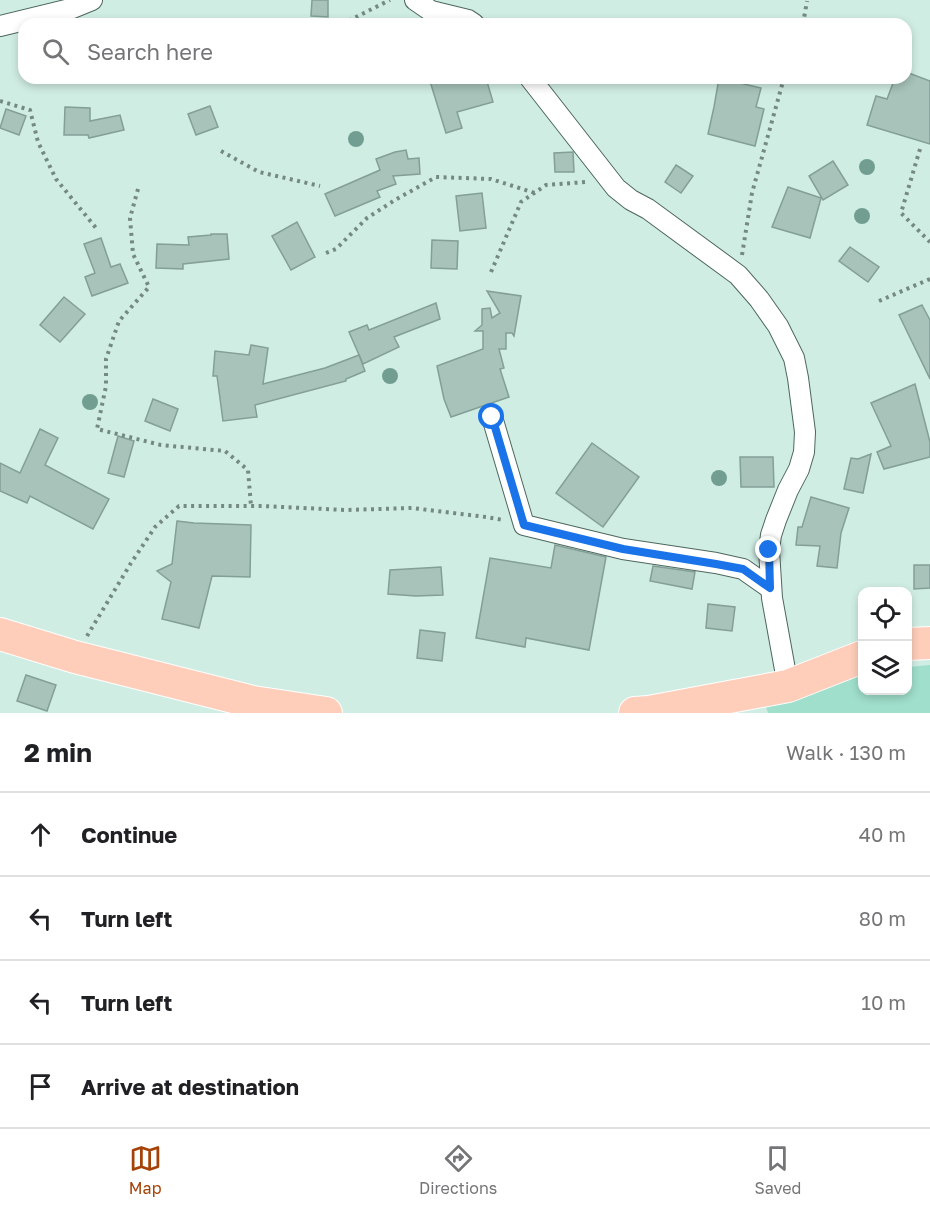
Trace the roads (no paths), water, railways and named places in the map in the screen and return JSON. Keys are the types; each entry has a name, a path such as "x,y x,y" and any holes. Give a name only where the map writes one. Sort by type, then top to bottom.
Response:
{"main road":[{"path":"0,634 75,657 254,702 326,713"},
{"path":"912,644 930,643"},
{"path":"644,713 788,686 858,659"}],"street":[{"path":"30,18 70,9 92,0"},
{"path":"415,0 431,11 460,18"},
{"path":"0,26 18,21"},
{"path":"535,84 616,188 738,275 778,326 794,358 805,432 804,452 771,535 769,550 770,588 788,686"},
{"path":"492,417 524,525 623,549 743,569 770,588"}]}
